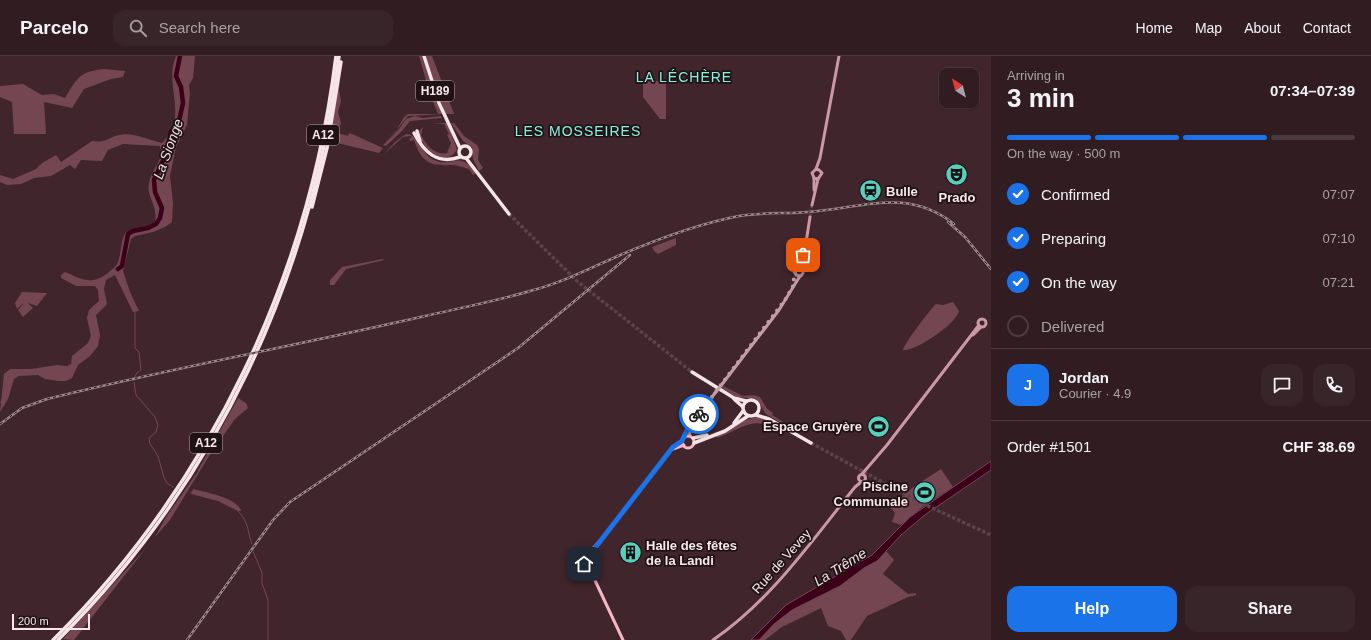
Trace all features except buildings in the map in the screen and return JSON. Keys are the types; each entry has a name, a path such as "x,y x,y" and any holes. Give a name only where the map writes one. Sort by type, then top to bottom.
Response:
{"highway":[{"name":"A12","path":"53,640 115,573 166,505 208,440 247,366 283,281 305,213 321,146 336,56"},
{"name":"A12","path":"58,640 126,564 161,519 192,472 241,387 265,335 300,249 316,194 327,148 340,56"},
{"name":"H189","path":"424,56 439,103 455,136"},
{"path":"416,132 420,142 432,156 441,160 459,155 468,157 510,214"},
{"path":"455,136 464,146 470,148 471,153 468,157"},
{"path":"455,136 460,148 459,155"},
{"path":"460,148 464,146"},
{"path":"692,372 734,398 746,401 755,401 759,410 770,419 811,443"},
{"path":"734,398 748,416"},
{"path":"691,437 725,428 738,420 746,401"},
{"path":"756,415 759,410"},
{"path":"694,442 725,431 748,416 756,415 770,419"}],"main road":[{"path":"623,640 587,564 582,559 595,548 671,450 685,437 691,437 694,442 690,447 684,445 671,450"},
{"path":"682,441 684,445"},
{"path":"587,564 592,561 591,557 595,548"},
{"path":"587,555 591,557"}],"street":[{"path":"816,178 822,175 818,170 839,56"},
{"path":"812,205 816,178 812,173 818,170"},
{"path":"685,437 689,427 779,310 804,272 802,268 803,254 810,217"},
{"path":"790,292 795,270 798,267 803,254"},
{"path":"798,267 802,268"},
{"path":"795,274 800,276"},
{"path":"980,326 979,321 982,319 987,323 991,322"},
{"name":"Rue de Vevey","path":"713,640 762,599 793,567 854,487 860,480 865,480 864,475 967,342 980,326 985,327 987,323"},
{"path":"689,427 691,437"},
{"name":"Rue de Vevey","path":"860,480 858,476 864,475"}],"shaded area":[{"path":"176,56 195,56 193,78 189,85 190,93 187,125 176,147 170,176 173,203 172,222 153,232 135,236 131,239 123,271 130,292 139,311 133,312 115,275 106,280 104,289 107,304 96,315 100,335 98,346 90,356 78,365 72,378 66,381 45,379 38,375 19,376 14,379 8,399 0,412 4,374 10,369 31,369 57,365 67,366 71,364 72,356 88,343 91,336 87,318 89,310 99,301 98,290 95,286 76,286 61,278 61,275 65,272 86,280 102,277 117,263 126,232 151,227 155,222 155,210 149,193 149,183 152,173 161,156 161,151 160,146 123,144 108,150 102,161 81,160 75,169 70,165 51,176 34,178 21,184 7,185 0,182 0,175 13,179 36,169 42,163 56,155 61,162 92,141 104,141 124,134 135,135 162,143 170,133 174,123 175,101 172,78"},
{"path":"342,56 339,90 341,101 338,112 341,123 338,133 348,136 349,133 352,134 383,148 379,153 329,141"},
{"path":"419,56 422,56 433,91 443,114 408,116 396,130 404,117 408,114 438,114 430,94"},
{"path":"426,56 432,56 454,114 446,114 436,89"},
{"path":"104,69 125,71 123,77 111,79 84,89 72,108 44,102 46,134 14,134 12,102 0,97 0,86 23,84 42,95 54,94 65,98 76,80 84,74"},
{"path":"666,81 666,119 660,119 643,97 643,82"},
{"path":"415,116 423,118 441,116 442,118 410,121 386,146 383,145 399,129 406,119"},
{"path":"447,123 457,149 453,155 441,157 434,154 423,143 420,137 420,130 423,127 421,135 431,149 438,153 447,153 451,143 447,135 449,134 444,124 431,124"},
{"path":"451,123 454,123 464,136 477,145 479,149 478,160 483,168 479,171 473,159 472,147 463,141"},
{"path":"406,134 414,137 432,159 439,162 459,160 470,166 476,173 473,175 469,169 457,165 438,165 428,162 420,154 414,140 410,141 409,139 412,137 411,136 403,137 384,154 395,142"},
{"path":"676,238 676,245 658,254 652,247"},
{"path":"384,260 346,269 334,285 330,285 330,280 342,267"},
{"path":"22,292 47,293 37,306 28,303 33,308 23,317 18,310 25,302 17,309 15,303"},
{"path":"953,302 959,311 951,323 925,342 916,347 903,350 912,334 936,304 943,305"},
{"path":"723,386 743,396 751,395 760,397 768,410 773,413 772,415 790,426 789,428 766,414 756,399 737,397 722,388"},
{"path":"238,398 246,403 248,408 235,419 209,456 170,520 155,537 166,517 196,474"},
{"path":"757,417 768,421 766,425 754,423 723,436 717,438 716,436 745,420"},
{"path":"991,461 991,470 926,514 901,535 877,561 864,568 840,586 792,610 774,624 759,640 751,640 786,605 872,555 910,517"},
{"name":"Piscine Communale","path":"941,469 953,487 921,508 901,525 892,522 895,513 890,507 912,488"},
{"path":"193,489 228,499 239,506 241,511 218,501 191,494"},
{"path":"146,548 74,640 63,639"},
{"path":"886,551 894,560 883,574 908,594 916,593 916,595 908,597 867,616 851,640 846,640 841,631 828,626 821,608 782,627 765,640 759,640 774,624 792,610 840,586 864,568 877,561"}],"waterway":[{"name":"La Sionge","path":"118,269 122,266 128,234 133,231 148,228 156,224 160,218 162,208 155,192 154,180 166,154 171,132 179,121 183,103 181,87 176,76 180,56"},
{"path":"80,157 90,151 97,157 103,155 107,144 118,143 128,138 167,145"},
{"path":"0,178 5,180 15,180 29,176 39,176 48,165 64,164 66,160 76,159"},
{"name":"La Sionge","path":"0,403 10,387 11,378 14,374 64,371 73,369 80,353 93,343 94,335 92,310 102,301 103,292 101,283 118,269 135,310 135,348 139,352 141,370 134,378"},
{"path":"134,382 136,395 155,417 158,425 156,432 149,438 150,444 158,456 164,478 167,483 173,487"},
{"path":"191,492 223,502 237,510 246,523 252,544"},
{"path":"253,551 262,573 262,583 268,600 268,640"}],"tunnel":[{"path":"810,217 812,205"},
{"path":"509,214 577,281 692,372"},
{"path":"811,443 917,501 991,535"}],"railway":[{"path":"0,424 22,408 47,399 141,377 378,327 517,295 564,280 618,256 662,239 709,223 739,216 809,212 866,204 901,203 919,206 936,213 954,224"},
{"path":"948,222 965,237 991,269"},
{"path":"187,640 273,520 290,502 518,348 630,255"}],"way so far":[{"path":"699,414 779,310 793,286 795,270 798,267 803,255"}],"place":[{"name":"Prado","path":"957,175"},
{"name":"Bulle","path":"871,191"},
{"name":"Espace Gruyère","path":"878,426"},
{"name":"Piscine Communale","path":"924,493"},
{"name":"Halle des fêtes de la Landi","path":"630,552"}],"district":[{"name":"LA LÉCHÈRE","path":"684,77"},
{"name":"LES MOSSEIRES","path":"578,131"}],"route":[{"path":"584,564 582,562 583,557 595,548 673,447 682,441 687,430 699,414"}],"water label":[{"name":"La Trême","path":"840,567"}]}
